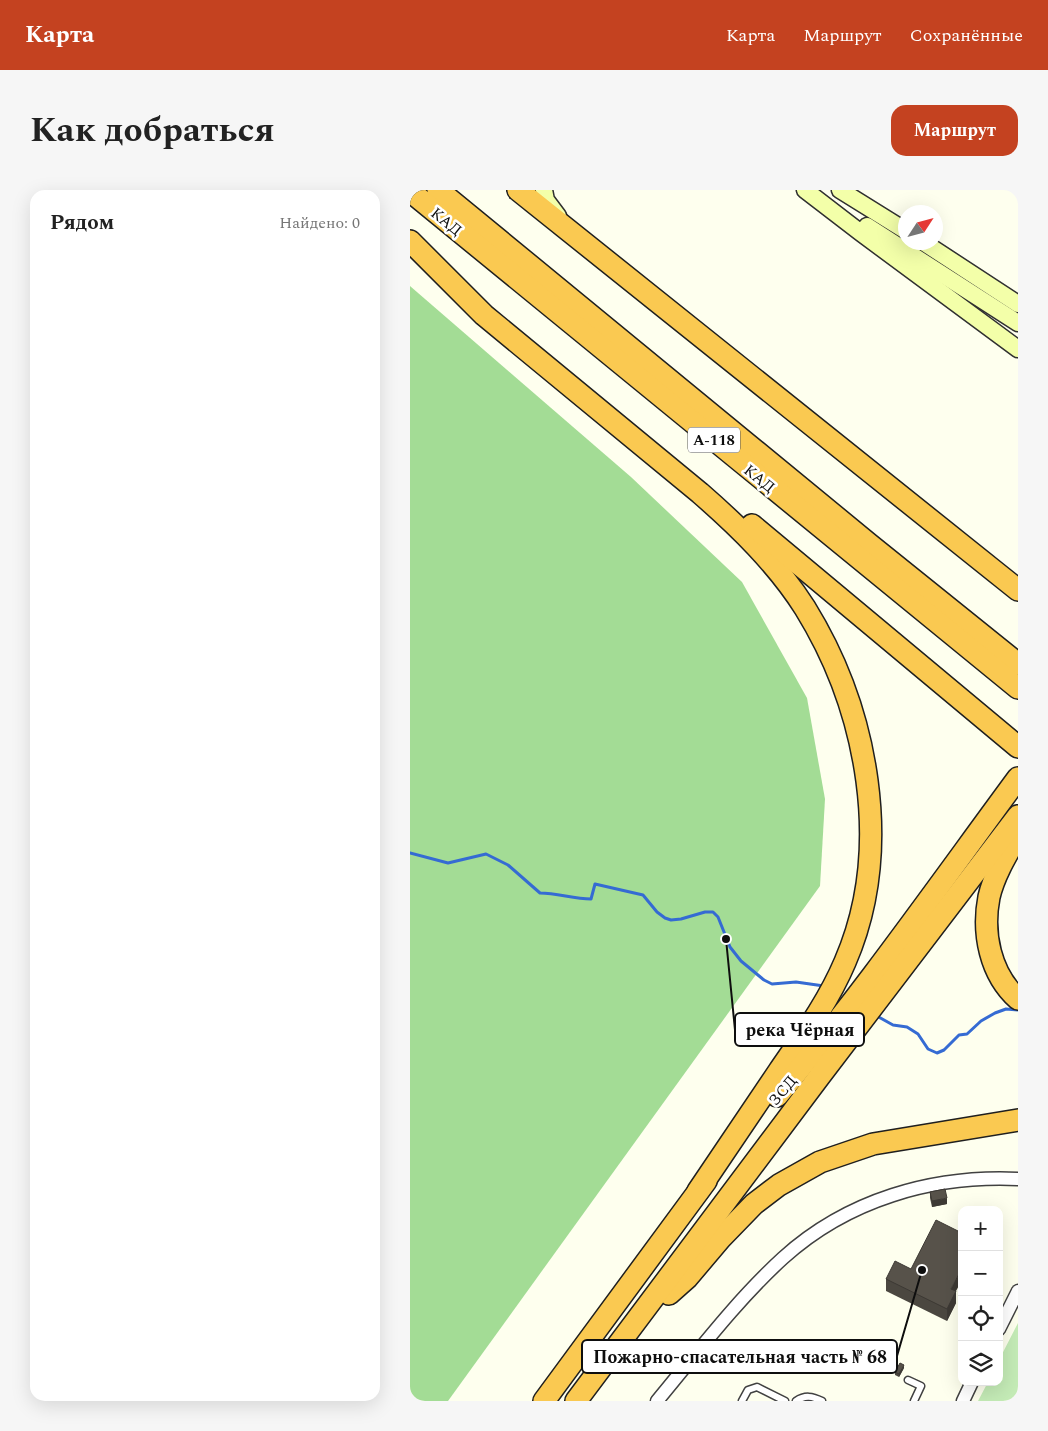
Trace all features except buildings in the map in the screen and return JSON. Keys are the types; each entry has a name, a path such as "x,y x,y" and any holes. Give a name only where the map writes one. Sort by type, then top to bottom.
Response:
{"highway":[{"name":"КАД","path":"438,190 1018,664"},
{"path":"518,190 1018,590"},
{"name":"КАД","path":"410,191 1018,688"},
{"path":"410,241 484,315 725,515 756,546 791,588 815,626 841,682 860,740 867,771 870,804 870,852 866,892 854,938 846,961 813,1023 804,1066"},
{"path":"410,241 1018,747"},
{"name":"ЗСД","path":"576,1401 628,1332 804,1066 1018,778"},
{"name":"ЗСД","path":"544,1401 698,1191 1018,816"},
{"path":"1018,835 1002,862 996,878 990,896 987,922 988,944 993,961 1008,990 1018,999"},
{"path":"628,1332 686,1278 749,1209 779,1185 802,1171 836,1156 873,1144 1018,1120"}],"main road":[{"path":"544,190 546,200 553,210 578,238"},
{"path":"805,190 1018,350"},
{"path":"810,190 1018,323"},
{"path":"840,190 898,227"},
{"path":"935,250 1018,304"},
{"path":"937,250 1018,292"}],"street":[{"path":"656,1401 764,1276 784,1257 822,1228 845,1214 872,1202 910,1189 948,1182 1018,1179"},
{"path":"1003,1321 1018,1292"},
{"path":"963,1401 970,1386"}],"lane":[{"path":"908,1380 921,1386 914,1401"},
{"path":"742,1401 748,1390 756,1387 785,1401"},
{"path":"796,1401 802,1397 809,1396 822,1401"}],"green space":[{"path":"410,286 631,477 742,582 807,698 825,799 820,886 448,1401 410,1401"},
{"path":"1018,1323 1018,1401 978,1401 986,1386 1003,1386 1003,1352"}],"waterway":[{"path":"410,853 448,863 486,854 508,865 540,893 591,899 595,884 643,895 657,912 671,920 713,912 718,917 730,947 741,961 764,980 772,984 796,982 824,986"},
{"path":"875,1015 893,1025 907,1027 918,1034 928,1049 937,1053 944,1050 959,1035 967,1034 981,1021 995,1013 1006,1009 1018,1010"}],"place":[{"name":"река Чёрная","path":"726,939"},
{"name":"Пожарно-спасательная часть № 68","path":"922,1270"}]}
